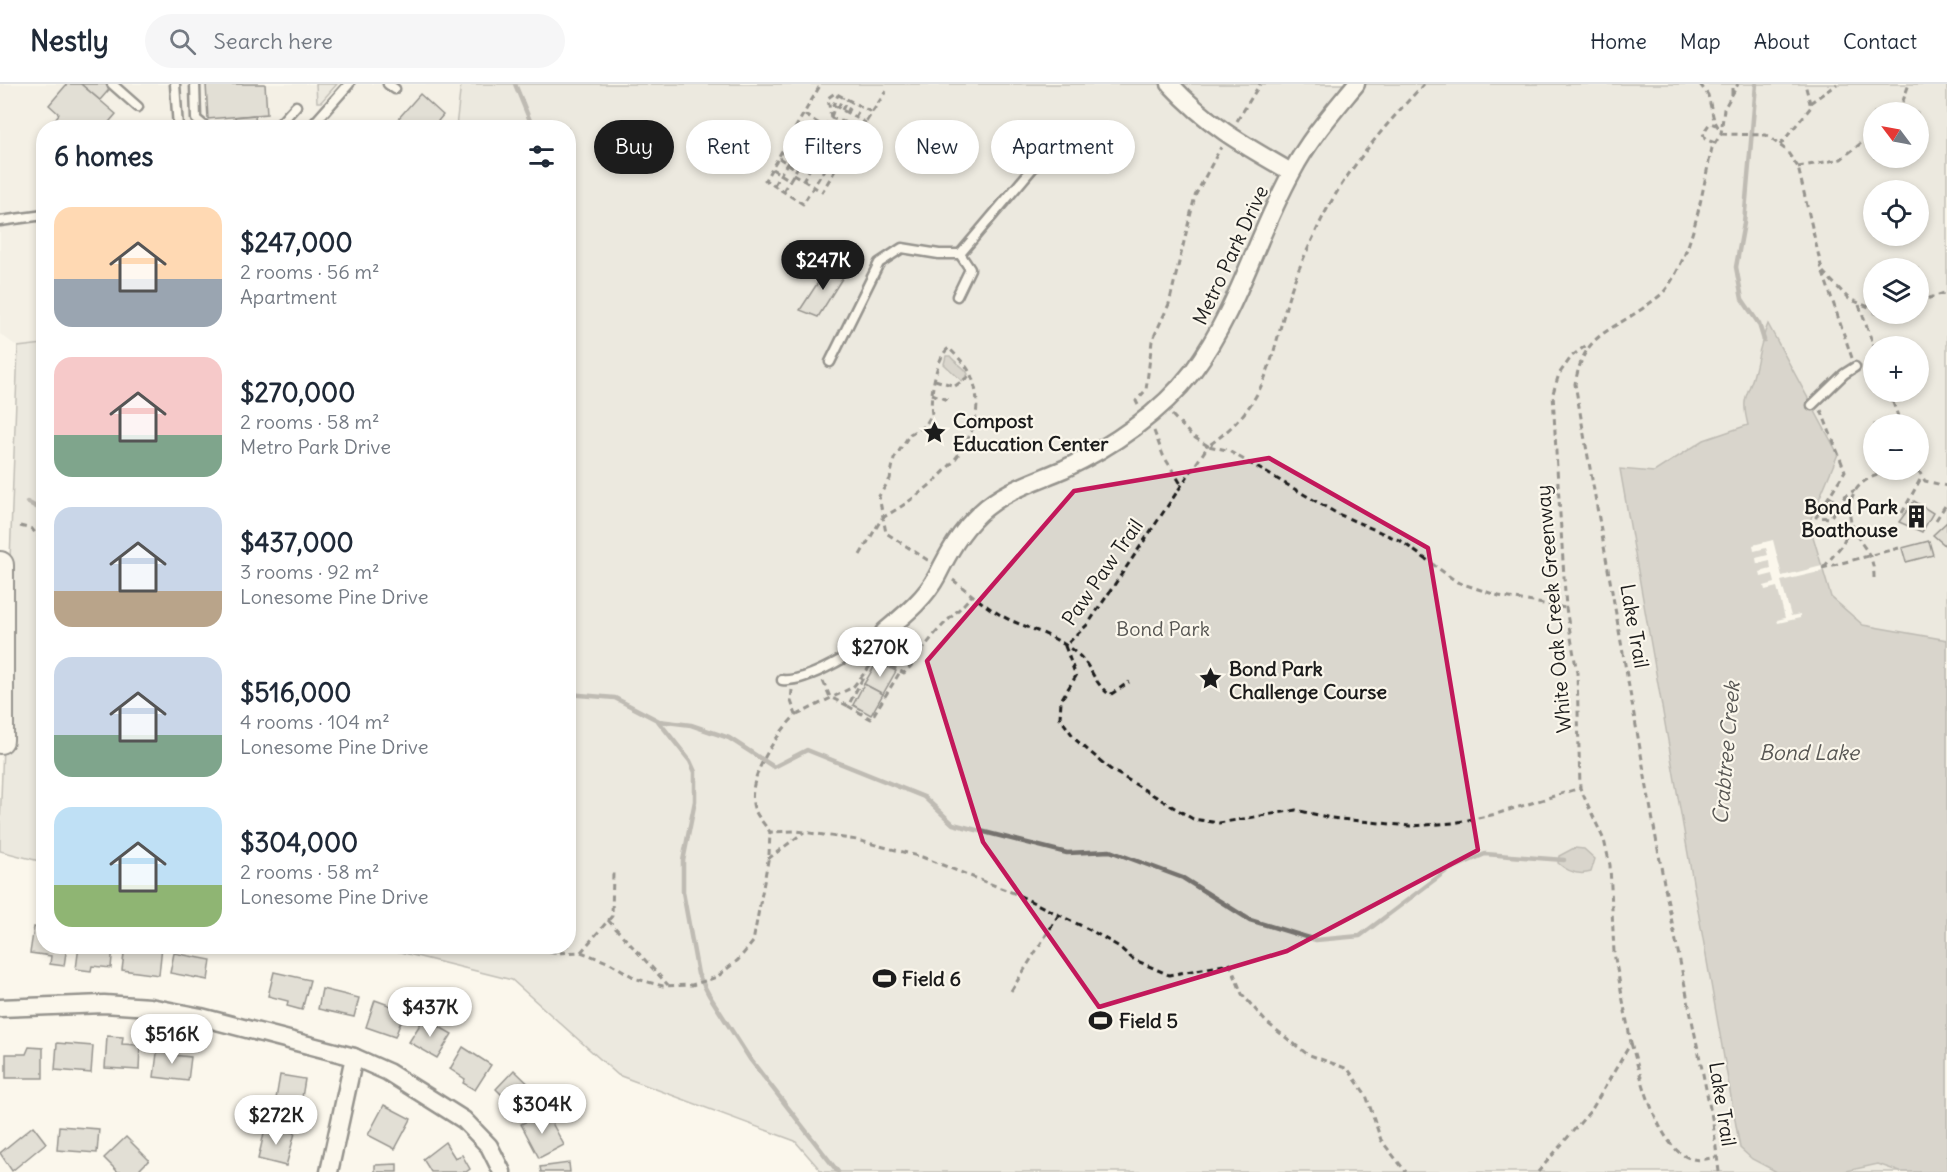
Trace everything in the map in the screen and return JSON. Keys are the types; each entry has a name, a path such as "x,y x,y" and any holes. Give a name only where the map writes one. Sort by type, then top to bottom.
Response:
{"main road":[{"path":"0,566 0,740"}],"street":[{"path":"1170,84 1198,114 1227,136 1292,172"},
{"name":"Metro Park Drive","path":"884,632 911,610 939,569 955,540 981,513 1005,494 1088,457 1150,423 1210,347 1232,307 1292,172 1318,131 1356,84"},
{"path":"0,1008 104,1004 150,1007 201,1017 354,1057 388,1072 464,1120 489,1146 502,1172"},
{"path":"329,1172 354,1057"}],"lane":[{"path":"112,84 138,107"},
{"path":"175,84 177,120"},
{"path":"195,84 197,120"},
{"path":"317,120 349,84"},
{"path":"283,120 296,106"},
{"path":"830,362 879,262 902,248 939,254 960,254 1028,174"},
{"path":"0,221 36,216"},
{"path":"957,296 970,269 960,254"},
{"path":"1816,406 1844,374 1855,367"},
{"path":"782,680 793,681 818,670 884,632"}],"path":[{"path":"802,120 821,84"},
{"path":"1181,484 1163,455 1150,423 1136,400 1146,390 1152,341 1169,304 1195,196 1227,136 1260,84"},
{"name":"Paw Paw Trail","path":"1424,84 1372,142 1319,224 1287,302 1267,378 1232,429 1208,446 1088,624 1065,646 1076,676 1061,700 1060,718 1077,740 1110,769 1193,819 1220,823 1296,810 1331,818 1410,826 1454,823 1496,814 1580,788"},
{"path":"1700,84 1706,90 1714,120 1721,134"},
{"path":"1732,84 1732,95"},
{"path":"1589,343 1658,298 1666,289 1686,253 1715,143 1721,134 1724,109 1738,84"},
{"path":"1780,145 1811,107 1805,84"},
{"path":"1810,103 1837,84"},
{"path":"1903,102 1910,84"},
{"path":"868,120 886,91"},
{"path":"831,118 828,98 831,94 845,98 872,113"},
{"path":"838,95 833,105 860,120"},
{"path":"841,120 845,98"},
{"path":"831,118 852,102"},
{"path":"855,117 861,107"},
{"path":"805,115 813,120"},
{"path":"831,118 838,120"},
{"path":"1715,143 1705,139 1703,133 1710,123 1719,127"},
{"path":"1721,134 1763,135 1780,145 1798,167 1822,270 1855,367 1863,369"},
{"path":"1798,167 1841,159 1863,142"},
{"path":"783,152 765,180 803,204 821,174"},
{"path":"779,158 783,160"},
{"path":"772,169 790,180"},
{"path":"774,185 783,169"},
{"path":"783,190 793,174 822,192 833,174"},
{"path":"803,180 807,174"},
{"path":"1822,270 1840,292 1863,306"},
{"path":"1929,298 1947,292"},
{"path":"1859,305 1870,336"},
{"name":"White Oak Creek Greenway","path":"1589,343 1572,356 1559,374 1553,393 1566,608 1577,673 1580,788 1604,840 1610,865 1614,953 1631,1043 1655,1118 1676,1151 1694,1160 1716,1157"},
{"name":"Lake Trail","path":"1589,343 1578,369 1575,384 1664,883 1713,1123 1719,1172"},
{"path":"860,555 882,518 913,500 935,481 972,435 976,403 971,375 949,348 945,350 935,380 930,402 932,414 925,426 910,434 894,459 890,479 879,496 882,518 886,533 1010,620 1041,631 1078,654 1090,670 1097,686 1110,695 1129,682"},
{"path":"935,380 955,386 971,375"},
{"path":"932,394 948,400"},
{"path":"1816,406 1845,471 1816,517 1830,518 1846,495 1867,480"},
{"path":"1170,413 1191,436 1208,446 1227,450 1338,514 1401,541 1457,582 1499,596 1566,608"},
{"path":"1902,513 1920,480"},
{"path":"1924,480 1947,486"},
{"path":"1855,490 1849,508 1852,524 1871,556 1874,579"},
{"path":"1828,497 1840,504"},
{"path":"1936,520 1947,502"},
{"path":"1852,524 1832,560 1822,568 1899,548"},
{"path":"20,526 32,529 36,534"},
{"path":"576,952 610,963 637,979 668,985 692,985 717,977 738,960 753,942 768,860 770,832 754,807 753,788 759,769 784,727 796,715 853,687 876,659 904,673 915,664 930,639 955,616 972,595"},
{"path":"848,706 872,662"},
{"path":"818,670 830,697 871,719 900,671"},
{"path":"793,681 791,701 796,715"},
{"path":"770,832 804,832 857,840 922,857 1016,894 1092,931 1118,946 1133,959 1169,975 1230,964 1242,994 1266,1022 1307,1054 1348,1070 1366,1095 1381,1140 1406,1172"},
{"path":"768,860 787,848 804,832"},
{"path":"580,952 612,916 613,873"},
{"path":"1011,991 1058,916"},
{"path":"608,920 668,985"},
{"path":"1538,1172 1592,1109 1631,1043"}],"highlighted area":[{"path":"1269,458 1428,548 1478,850 1287,951 1099,1007 983,842 927,661 1074,491"}],"shaded area":[{"path":"0,84 461,84 457,120 36,120 36,345 18,347 0,334"}],"green space":[{"path":"316,84 337,84 321,102 317,102"},
{"name":"Bond Park","path":"461,84 1947,84 1947,1172 822,1172 795,1141 618,1075 512,980 408,954 576,954 576,120 457,120"},
{"path":"36,345 36,860 0,851 18,347"}],"water":[{"name":"Bond Lake","path":"1768,324 1838,454 1809,523 1831,597 1863,625 1947,640 1947,1172 1900,1172 1878,1164 1842,1172 1777,1172 1752,1159 1740,1148 1620,469 1654,472 1704,440 1748,425 1745,401"},
{"path":"946,356 950,356 967,372 968,374 962,381 944,364"},
{"path":"1574,848 1584,849 1595,859 1591,872 1582,874 1573,872 1558,863 1559,856"}],"pier":[{"path":"1773,540 1782,576 1822,566 1823,571 1781,581 1791,616 1800,614 1800,618 1778,623 1777,620 1785,618 1777,587 1765,590 1764,586 1775,583 1773,574 1761,577 1760,572 1771,569 1770,561 1757,564 1756,558 1768,555 1766,548 1754,551 1753,545"}],"building":[{"path":"67,84 81,84 116,114 111,120 54,120 59,114 49,105"},
{"path":"81,84 114,84 100,100"},
{"path":"206,84 265,84 267,114 208,119"},
{"path":"420,94 443,115 439,120 397,120"},
{"path":"255,115 255,120 235,120 235,117"},
{"path":"830,264 846,272 818,317 800,310"},
{"name":"Bond Park Boathouse","path":"1914,501 1933,513 1922,532 1899,522"},
{"path":"1947,522 1947,547 1933,535"},
{"path":"1929,541 1933,555 1906,562 1902,548"},
{"path":"877,662 896,671 883,694 864,684"},
{"path":"864,684 883,694 871,715 853,705"},
{"path":"34,927 36,927 36,954 30,953"},
{"path":"37,954 66,954 64,966 50,964 51,956"},
{"path":"78,954 112,954 111,968 92,966 91,971 76,969"},
{"path":"124,954 161,954 159,975 122,970"},
{"path":"174,954 211,960 208,980 170,973"},
{"path":"274,972 310,980 302,1010 287,1006 288,1001 268,996"},
{"path":"322,989 359,998 354,1017 318,1009"},
{"path":"375,1000 405,1011 395,1037 366,1027"},
{"path":"424,1018 452,1034 437,1058 409,1042"},
{"path":"107,1036 123,1037 122,1044 140,1045 139,1070 105,1068"},
{"path":"57,1043 93,1046 91,1073 55,1070"},
{"path":"158,1045 174,1047 173,1055 191,1057 188,1081 154,1077"},
{"path":"29,1047 43,1048 43,1078 6,1078 6,1054 26,1054"},
{"path":"463,1047 491,1065 475,1090 463,1083 465,1079 450,1069"},
{"path":"514,1070 541,1096 527,1110 523,1106 514,1115 503,1104 507,1100 496,1089"},
{"path":"280,1075 305,1079 298,1122 273,1117"},
{"path":"384,1105 411,1119 395,1149 368,1135"},
{"path":"546,1112 564,1145 539,1158 521,1124"},
{"path":"266,1125 295,1133 286,1166 258,1159"},
{"path":"33,1126 46,1143 12,1171 0,1153"},
{"path":"59,1126 99,1129 97,1153 57,1150"},
{"path":"126,1137 149,1160 137,1172 118,1172 104,1158"},
{"path":"445,1142 455,1158 462,1155 470,1169 466,1172 431,1172 423,1159"},
{"path":"569,1163 570,1172 541,1172 540,1167"},
{"path":"397,1164 397,1172 375,1172 375,1165"}],"waterway":[{"path":"515,84 530,120"},
{"path":"1756,84 1744,223 1736,267 1742,299 1759,324 1764,340"},
{"path":"27,502 36,507"},
{"path":"576,695 615,698 659,721 691,725 729,738 774,767 807,750 924,797 953,824 1067,853 1110,851 1183,878 1250,920 1316,940 1360,936 1446,871 1485,854 1564,860"},
{"path":"659,722 690,761 695,772 695,801 683,861 683,892 698,974 750,1059 838,1172"}],"place":[{"name":"Compost Education Center","path":"935,432"},
{"name":"Bond Park Boathouse","path":"1916,517"},
{"name":"Bond Park Challenge Course","path":"1211,679"},
{"name":"Field 6","path":"884,978"},
{"name":"Field 5","path":"1101,1020"}],"water label":[{"name":"Crabtree Creek","path":"1726,753"}]}
